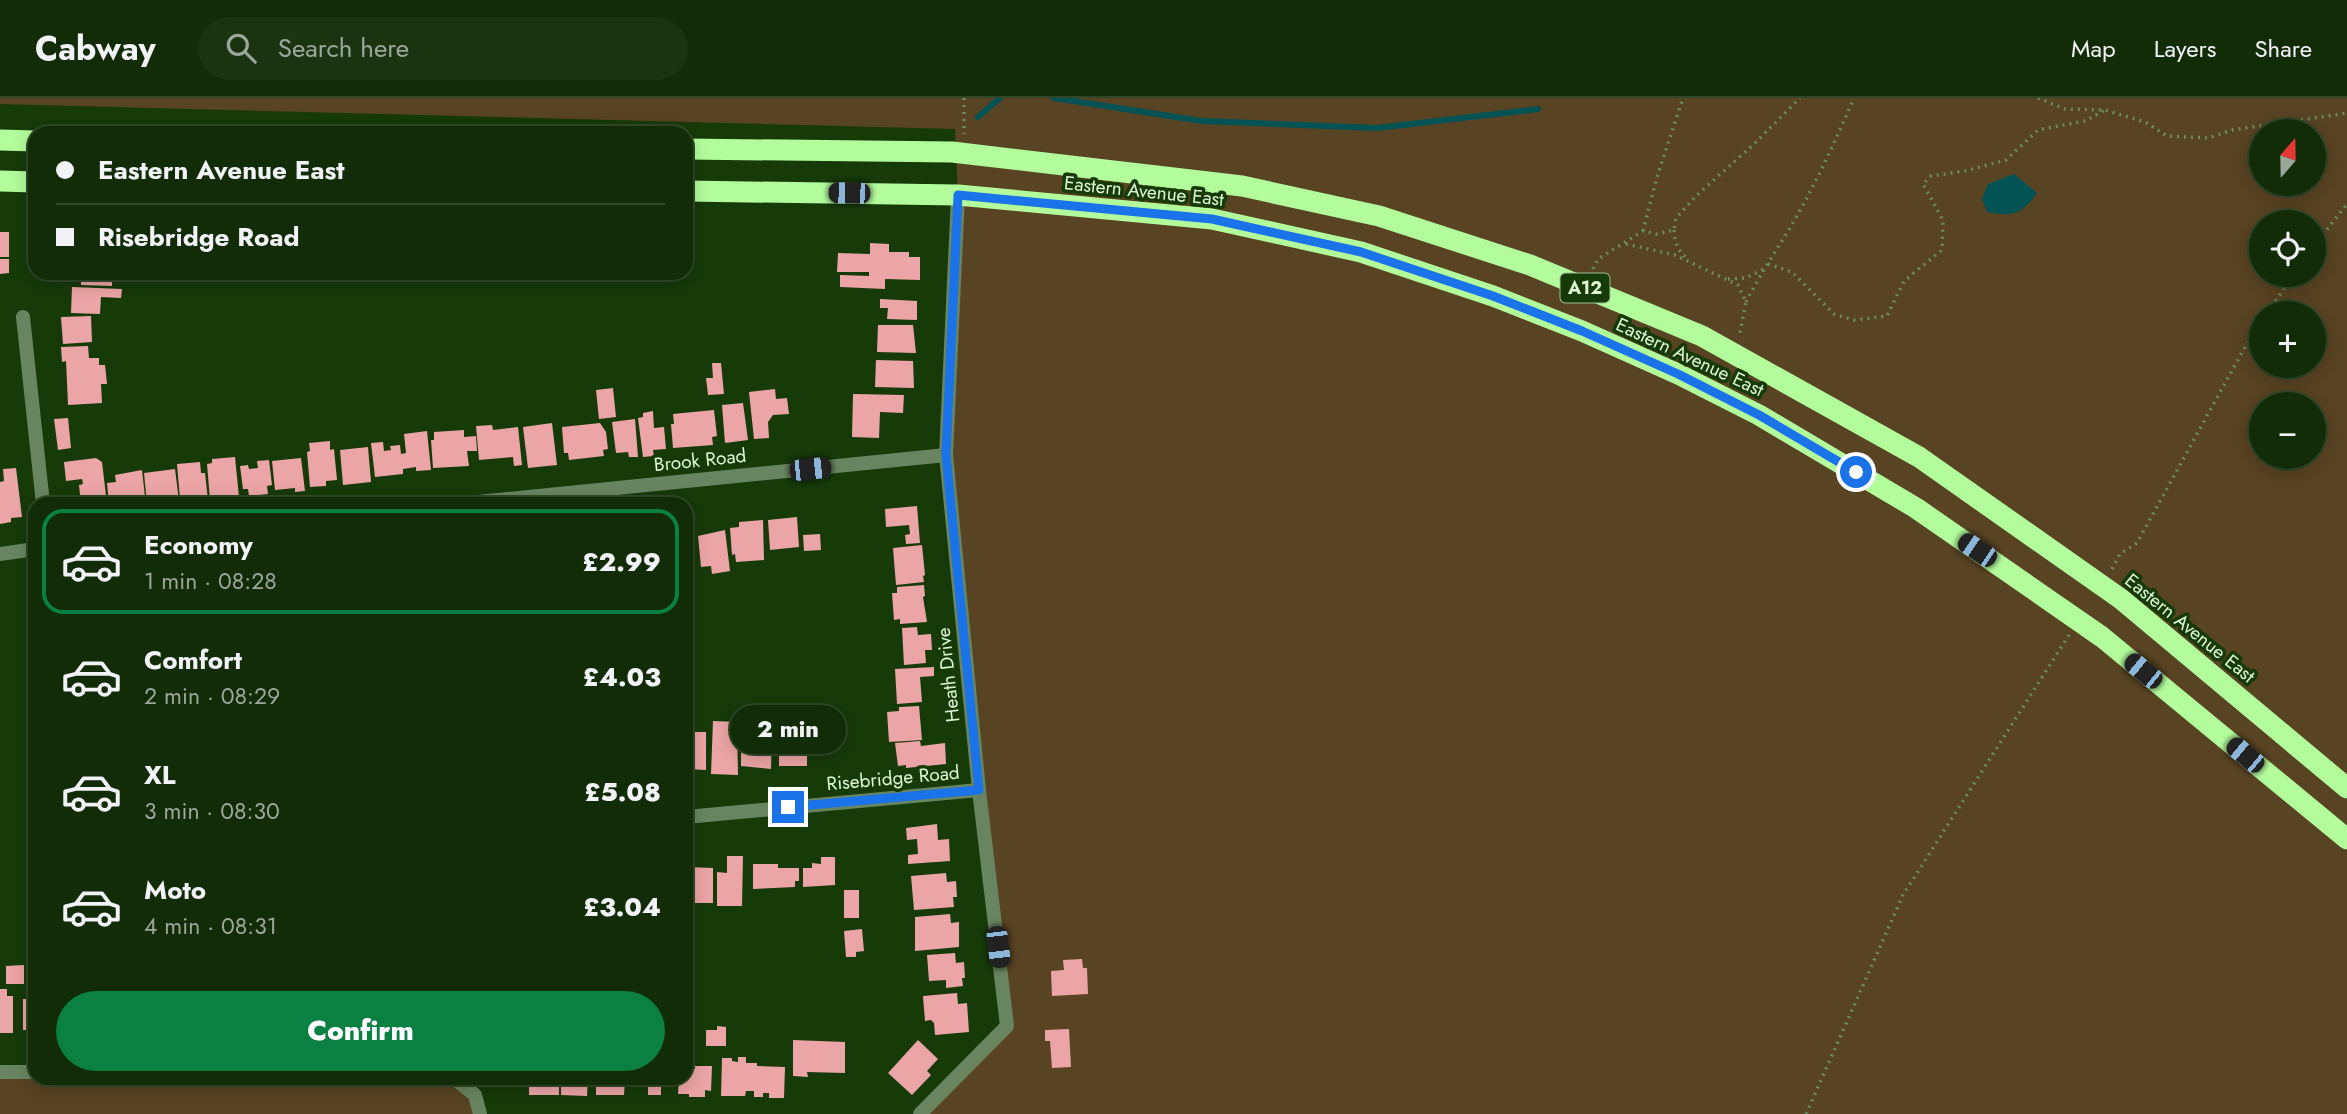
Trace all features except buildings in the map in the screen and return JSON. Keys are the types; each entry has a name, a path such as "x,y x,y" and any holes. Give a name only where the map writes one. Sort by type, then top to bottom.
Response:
{"highway":[{"path":"0,140 28,141"},
{"name":"Eastern Avenue East","path":"693,149 964,153 1242,186 1379,216 1530,265 1702,336 1919,457 2102,586 2347,788"},
{"path":"0,181 28,182"},
{"name":"Eastern Avenue East","path":"693,191 958,195 1212,219 1361,252 1493,296 1582,331 1759,415 1916,508 2079,619 2347,839"}],"street":[{"name":"Heath Drive","path":"920,1114 1007,1026 979,790 946,455 958,195"},
{"path":"23,317 42,497"},
{"name":"Brook Road","path":"528,497 946,455"},
{"path":"0,554 28,550"},
{"name":"Risebridge Road","path":"693,816 979,790"},
{"path":"0,1072 28,1072"},
{"path":"463,1085 475,1095 480,1114"}],"path":[{"path":"964,98 964,153"},
{"path":"1585,287 1598,259 1643,231 1657,177 1683,98"},
{"path":"1691,261 1680,252 1674,241 1676,218 1800,98"},
{"path":"1735,355 1746,302 1830,152 1854,98"},
{"path":"2038,98 2065,109 2105,110 2145,122 2167,136 2208,138 2232,130 2347,113"},
{"path":"1768,264 1792,272 1834,314 1854,320 1886,316 1904,281 1942,250 1942,220 1923,184 1931,176 1965,171 2006,160 2038,130 2085,121 2105,110"},
{"path":"2326,231 2347,204"},
{"path":"1643,231 1657,234 1674,230"},
{"path":"1624,244 1653,248 1691,261 1738,285 1746,302"},
{"path":"1723,278 1746,278 1765,269"},
{"path":"2102,586 2120,554 2137,543 2249,341"},
{"path":"1806,1114 1903,895 2079,619"}],"shaded area":[{"path":"0,98 2347,98 2347,1114 920,1114 1007,1026 946,455 958,195 955,129 0,104"},
{"path":"0,1072 28,1077 28,1085 459,1085 480,1114 0,1114"}],"water":[{"path":"2014,174 2037,193 2016,213 1987,212 1982,199 1988,184"}],"waterway":[{"path":"978,117 1000,98"},
{"path":"1054,98 1202,121 1377,128 1538,109"}],"route":[{"path":"788,807 979,790 946,455 958,195 1212,219 1361,252 1493,296 1582,331 1678,374 1759,415 1856,472"}]}
